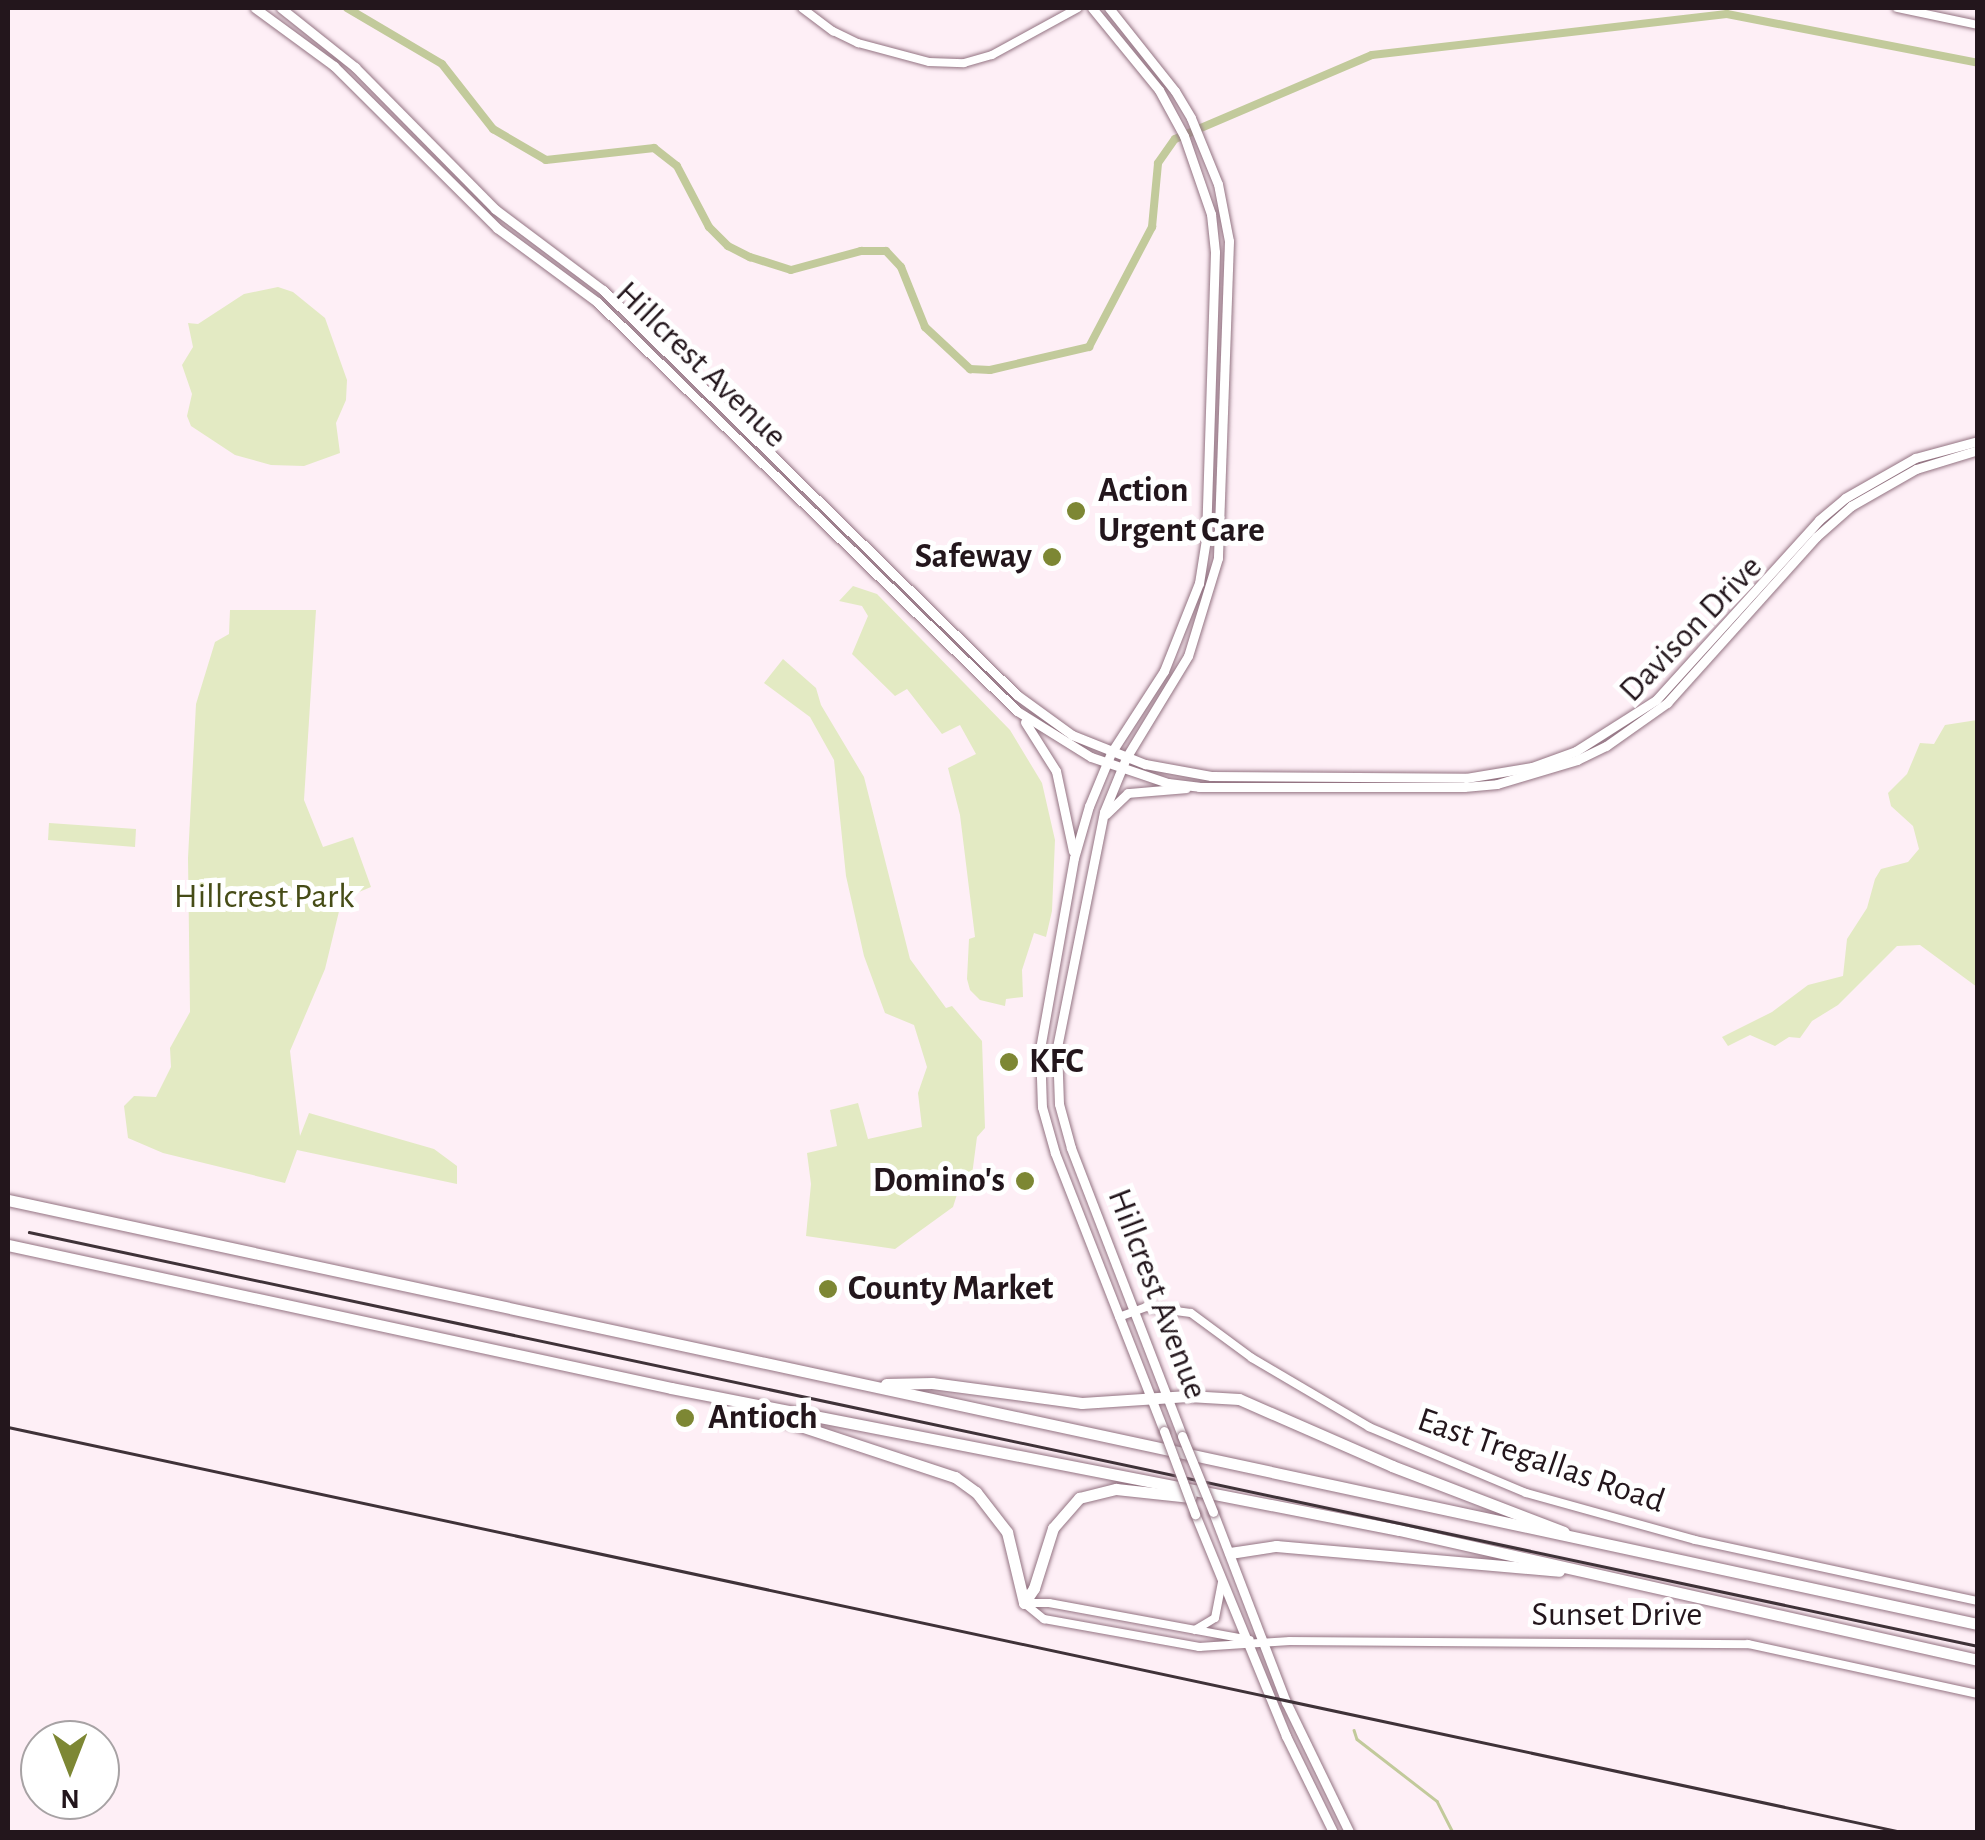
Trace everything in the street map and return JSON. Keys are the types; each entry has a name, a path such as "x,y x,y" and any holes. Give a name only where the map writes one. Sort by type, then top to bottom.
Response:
{"highway":[{"path":"8,1200 1978,1624"},
{"path":"8,1245 713,1396 1630,1580 1978,1660"},
{"path":"867,1384 932,1382 1082,1403 1169,1397 1239,1399 1581,1540"},
{"path":"713,1396 956,1477 976,1492 1008,1532 1024,1604"},
{"path":"1024,1604 1034,1588 1058,1518 1087,1494 1130,1490 1286,1508"},
{"path":"1230,1553 1276,1546 1399,1554 1630,1580"}],"main road":[{"name":"Hillcrest Avenue","path":"255,8 334,66 514,242 588,294 1016,711 1059,740 1120,768 1100,823 1060,1030 1059,1104 1071,1148 1264,1644 1349,1832"},
{"name":"Hillcrest Avenue","path":"281,8 354,66 495,209 590,278 1018,695 1072,735 1126,758"},
{"path":"1092,8 1159,90 1178,124 1211,214 1216,252 1204,556 1180,639 1106,763"},
{"path":"1109,8 1169,82 1202,140 1222,202 1231,276 1218,558 1188,656 1120,768"},
{"path":"648,352 679,374 692,375"},
{"name":"Davison Drive","path":"1126,758 1211,776 1466,778 1532,767 1576,751 1656,700 1819,520 1845,498 1916,458 1978,440"},
{"name":"Davison Drive","path":"1120,768 1199,787 1464,786 1535,775 1577,760 1606,746 1667,703 1816,537 1851,506 1916,469 1978,450"},
{"path":"1016,711 1056,771 1068,809 1074,858"},
{"name":"Hillcrest Avenue","path":"1106,763 1074,858 1041,1038 1042,1106 1055,1153 1195,1514 1286,1736 1333,1832"},
{"path":"1100,823 1128,793 1199,787"}],"street":[{"path":"802,8 858,43 929,62 964,62 992,55 1078,8"},
{"path":"1897,8 1978,25"},
{"name":"East Tregallas Road","path":"1119,1317 1164,1306 1192,1313 1252,1358 1369,1428 1526,1492 1695,1540 1978,1601"},
{"path":"1190,1631 1215,1618 1222,1578"},
{"path":"1024,1604 1049,1603 1249,1642"},
{"path":"1024,1604 1044,1619 1154,1642 1209,1648 1249,1642"},
{"name":"Sunset Drive","path":"1249,1642 1748,1644 1978,1694"}],"green space":[{"path":"278,287 293,292 325,318 347,380 346,400 336,423 340,453 304,466 271,465 235,455 191,426 187,416 192,394 182,365 193,347 188,323 198,324 244,294"},
{"path":"853,586 877,594 1010,730 1042,783 1055,840 1052,911 1046,937 1034,933 1022,970 1023,997 1006,999 1005,1006 980,1000 970,990 967,979 969,939 975,937 960,815 948,768 976,754 960,725 942,734 907,689 895,696 852,654 868,616 862,606 839,601"},
{"name":"Hillcrest Park","path":"230,610 316,610 304,800 323,847 353,837 371,887 342,899 325,969 290,1051 300,1136 309,1113 434,1149 457,1166 457,1184 297,1150 285,1183 163,1153 128,1138 124,1106 134,1096 156,1097 171,1067 170,1048 190,1012 188,858 196,704 215,642 229,634"},
{"path":"783,659 816,688 821,705 864,777 910,959 946,1008 952,1006 982,1041 985,1128 977,1137 972,1175 960,1185 953,1207 895,1249 806,1236 811,1184 807,1153 837,1146 830,1110 858,1103 868,1139 922,1127 918,1093 927,1067 914,1025 885,1013 864,956 846,876 834,760 810,717 764,683"},
{"path":"1977,720 1977,987 1920,945 1897,946 1838,1005 1812,1021 1800,1038 1789,1037 1775,1046 1750,1035 1728,1046 1722,1037 1772,1012 1808,985 1843,976 1847,939 1867,908 1875,879 1881,869 1908,862 1919,849 1913,826 1891,806 1888,793 1907,774 1920,743 1934,744 1945,725"},
{"path":"49,823 136,829 135,847 48,840"}],"waterway":[{"path":"347,8 442,64 493,129 546,160 654,148 677,166 709,227 728,246 750,257 791,270 861,251 886,251 901,267 925,327 970,369 990,370 1089,347 1152,227 1158,163 1175,139 1372,55 1727,14 1978,63"},
{"path":"1354,1730 1357,1739 1437,1801 1453,1832"}],"tram line":[{"path":"29,1232 1978,1646"}],"railway":[{"path":"8,1427 1902,1832"}],"place":[{"name":"Action Urgent Care","path":"1076,511"},
{"name":"Safeway","path":"1052,557"},
{"name":"KFC","path":"1009,1062"},
{"name":"Domino's","path":"1025,1181"},
{"name":"County Market","path":"828,1289"},
{"name":"Antioch","path":"685,1418"}]}
